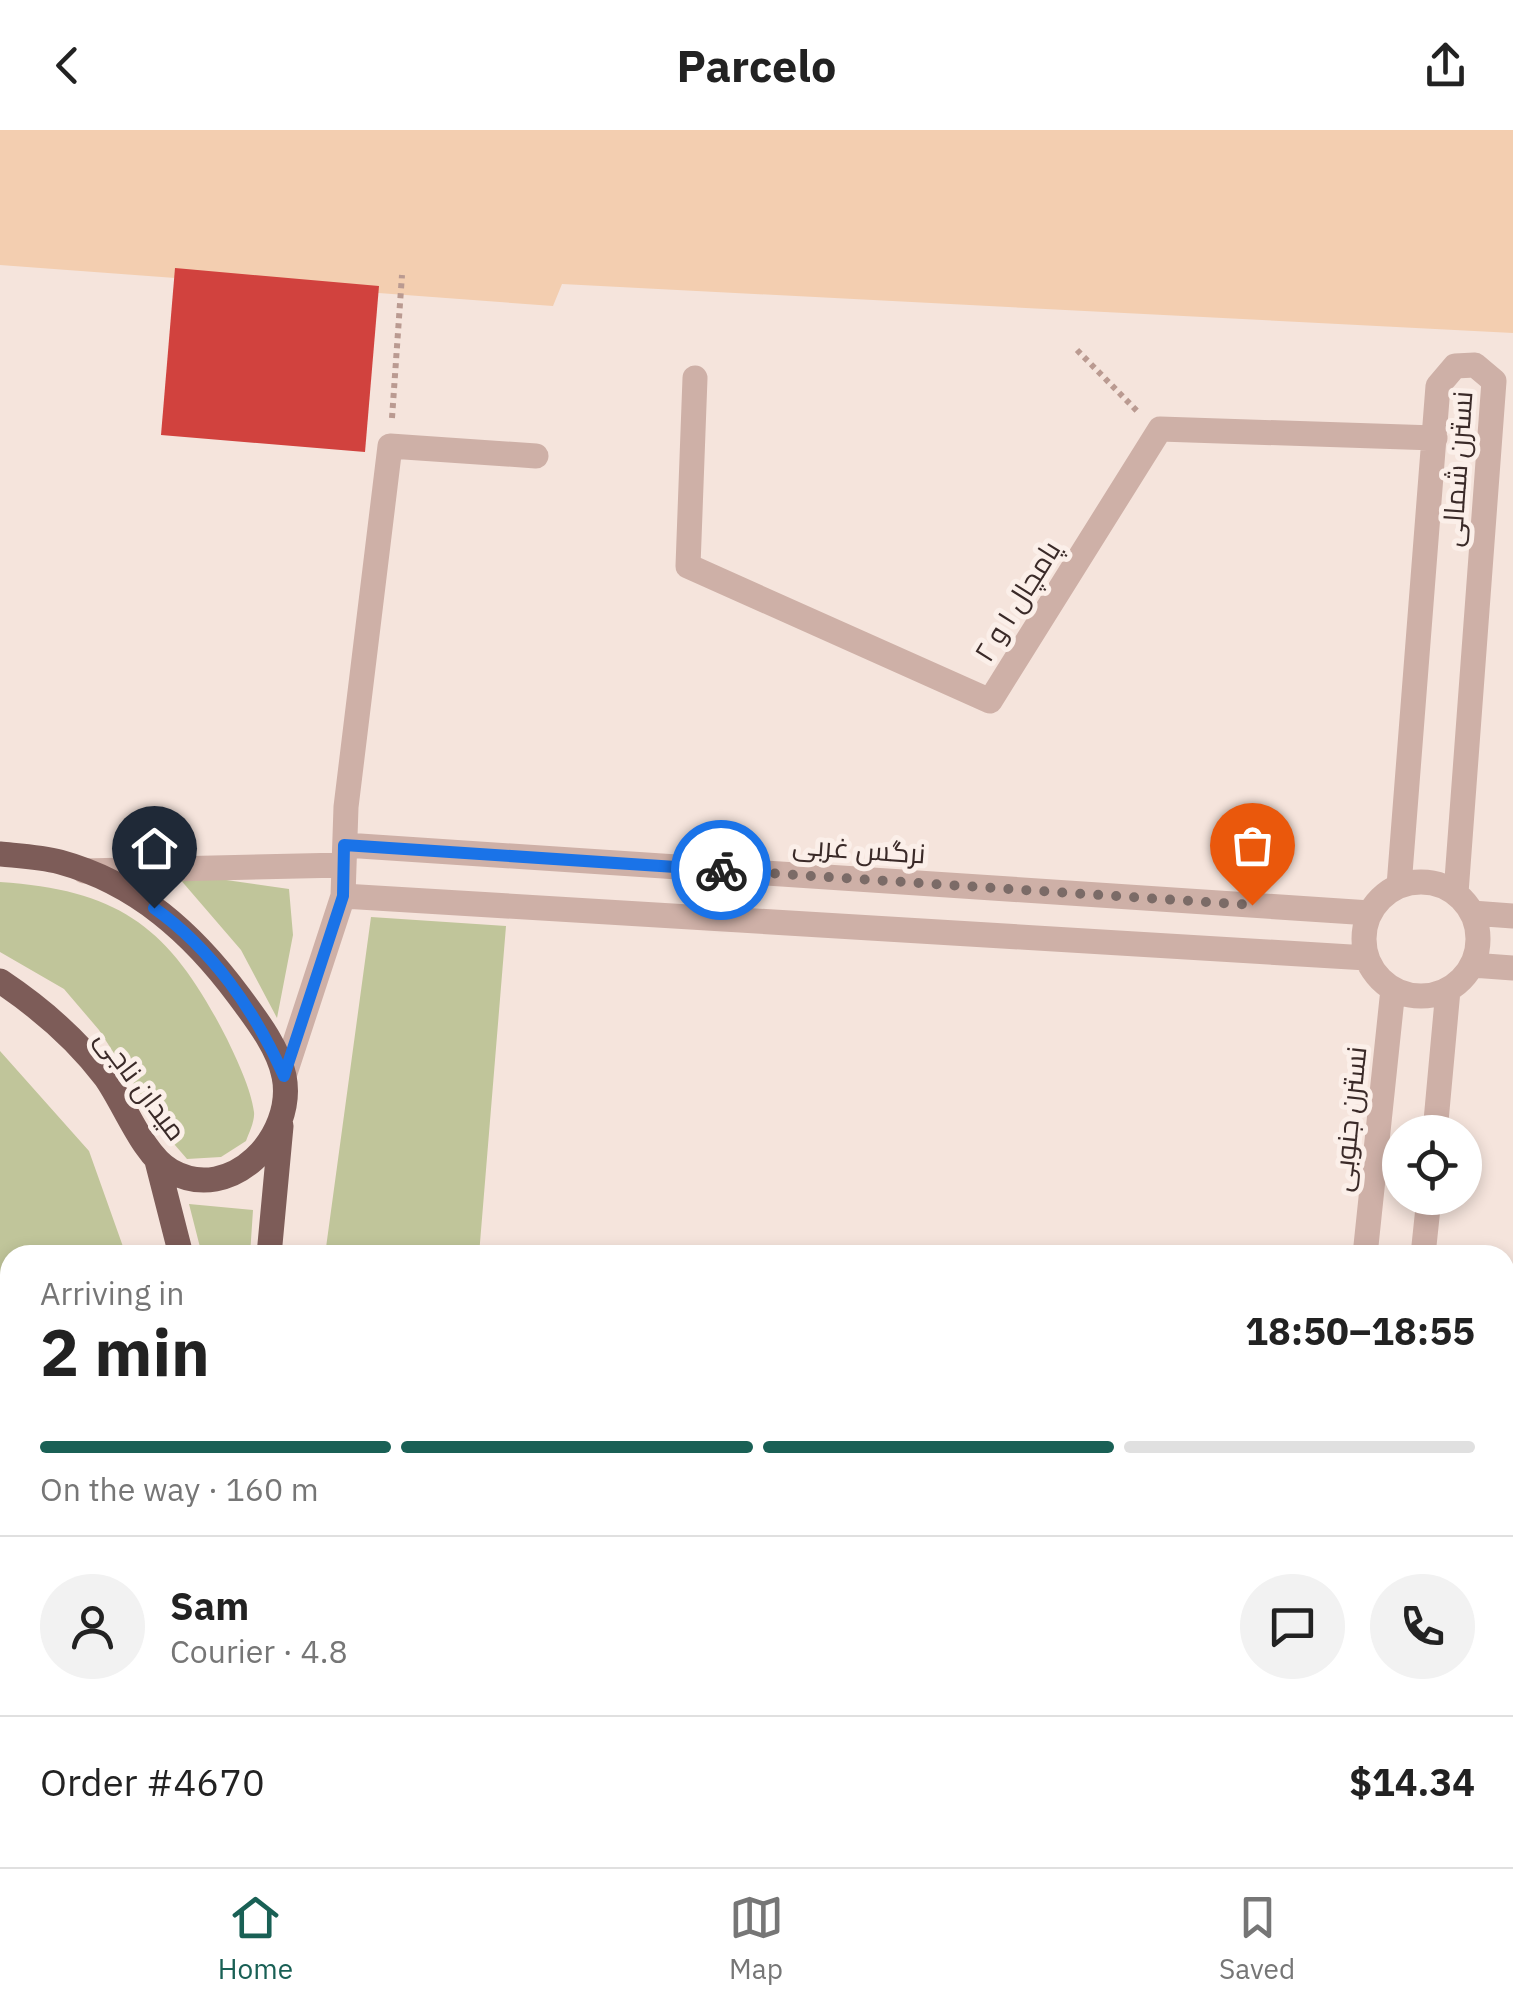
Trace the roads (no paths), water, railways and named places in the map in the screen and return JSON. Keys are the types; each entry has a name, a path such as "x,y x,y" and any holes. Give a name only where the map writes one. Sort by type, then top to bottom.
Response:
{"main road":[{"name":"میدان ناجی","path":"0,854 60,862 82,870 125,888 182,928 264,1030 284,1076 283,1109 266,1147 240,1171 205,1180 171,1171 157,1160 105,1077 36,1006 0,981"},
{"path":"270,1245 283,1109"},
{"path":"157,1160 179,1245"}],"street":[{"name":"نسترن شمالی","path":"1399,886 1438,386 1455,366 1475,365 1494,381 1501,443 1464,903"},
{"name":"پامچال ۱ و ۲","path":"694,378 688,566 990,701 1160,429 1435,438"},
{"path":"284,1076 343,896 344,855 390,446 536,456"},
{"name":"نرگس غربی","path":"82,870 344,855 1370,913"},
{"path":"1464,903 1478,930 1478,948 1462,979 1448,990 1420,997 1393,989 1377,976 1364,942 1370,913 1382,897 1399,886 1418,882 1438,884 1464,903 1513,916"},
{"path":"343,896 1367,958"},
{"path":"1472,965 1513,968"},
{"name":"نسترن جنوبی","path":"1366,1245 1393,989"},
{"path":"1437,1115 1448,990"},
{"path":"1424,1245 1427,1215"}]}
